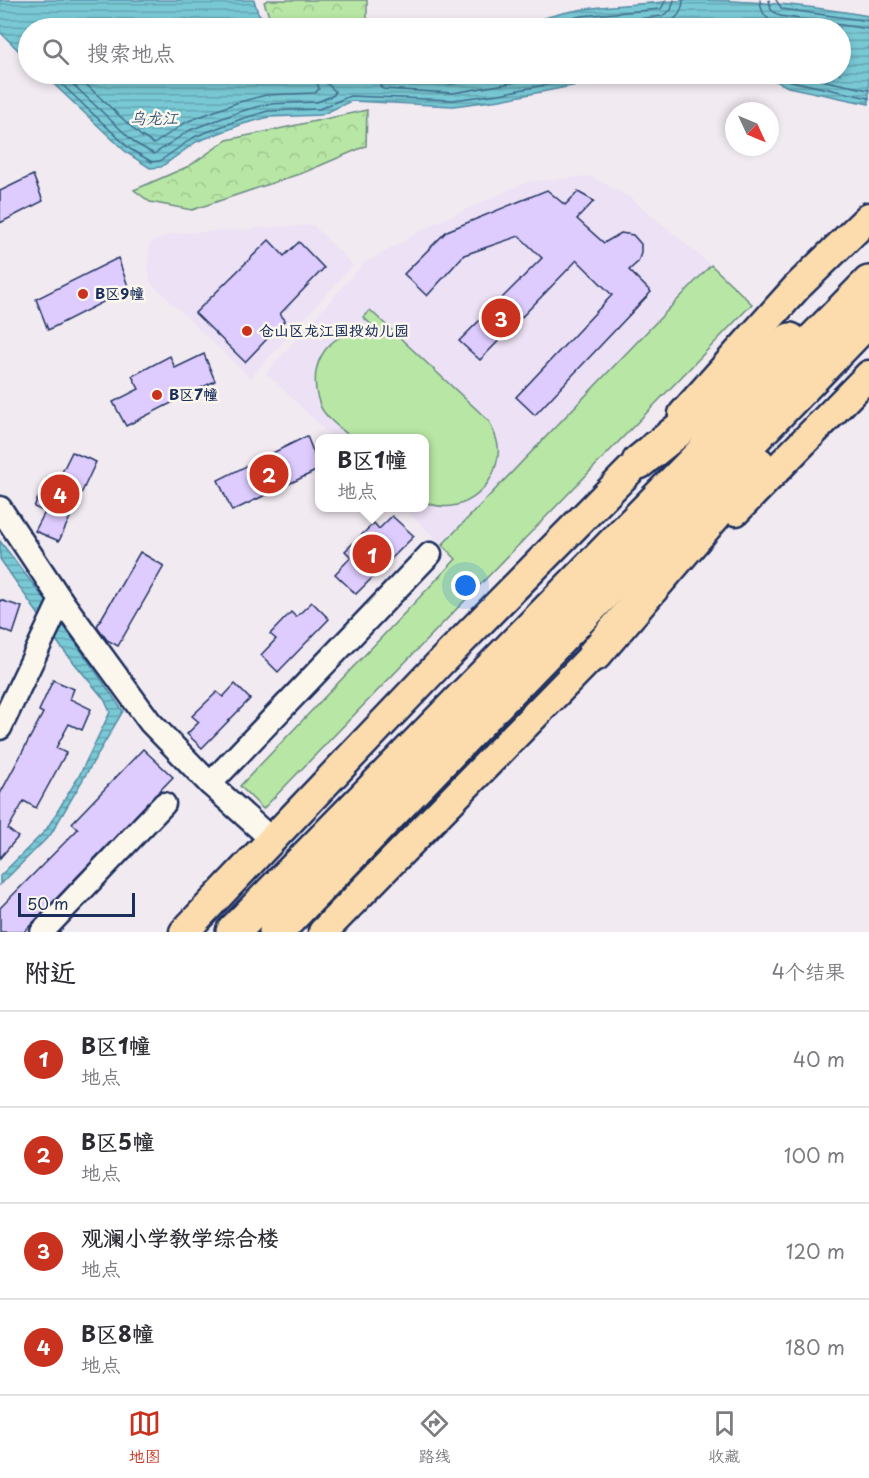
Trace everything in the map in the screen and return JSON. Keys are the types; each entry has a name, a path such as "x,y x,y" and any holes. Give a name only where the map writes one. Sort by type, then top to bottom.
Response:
{"highway":[{"path":"639,462 698,416 763,359 869,283"},
{"path":"233,932 869,283"},
{"path":"276,932 869,319"},
{"path":"595,654 869,337"}],"main road":[{"path":"184,932 439,664 639,462 797,287 869,217"},
{"path":"323,932 869,375"},
{"path":"192,932 208,907"}],"street":[{"path":"0,508 55,613 150,722 210,784 272,840"},
{"path":"210,784 430,554"},
{"path":"0,728 55,613"},
{"path":"42,932 164,804"}],"shaded area":[{"path":"590,176 631,198 711,265 442,545 408,512 429,512 429,434 329,434 266,373 363,264 432,225 527,182"},
{"name":"仓山区龙江国投幼儿园","path":"313,225 353,265 250,378 151,283 148,268 149,244 170,234"}],"green space":[{"path":"268,0 367,0 367,18 271,18 264,2"},
{"path":"367,110 366,146 305,172 192,210 150,202 134,190 189,166 227,140"},
{"path":"711,265 752,304 263,809 240,786 456,559 442,545"},
{"path":"370,310 489,421 497,443 498,456 495,469 482,490 462,504 438,506 429,503 429,434 347,434 322,410 316,390 319,362 325,350 346,334 376,329 363,317"}],"water":[{"path":"0,0 254,0 258,13 263,18 18,18 18,50 0,32"},
{"path":"686,0 733,1 824,9 869,16 869,104 782,84 851,84 851,18 546,18 601,7"},
{"name":"乌龙江","path":"54,84 588,84 453,106 351,101 321,115 269,117 243,124 196,142 161,167 150,168 127,153"},
{"path":"0,541 55,613 123,711 51,834 0,885 0,876 46,830 79,776 110,712 104,699 61,647 0,559"}],"building":[{"path":"33,175 43,201 0,223 0,191"},
{"path":"547,190 565,205 578,192 594,201 577,219 604,243 621,233 633,235 641,244 641,253 638,262 629,270 651,292 535,415 516,397 612,295 577,260 480,360 459,341 542,258 519,236 464,255 427,296 404,274 447,231"},
{"path":"269,240 284,256 299,242 324,268 280,314 285,320 245,362 195,313"},
{"name":"B区9幢","path":"118,258 129,289 48,330 36,299"},
{"name":"B区7幢","path":"204,354 215,381 126,426 113,402 139,389 132,376 170,356 175,368"},
{"path":"307,436 315,456 315,471 232,511 218,480"},
{"path":"72,452 96,462 59,541 35,531 45,512 34,507 47,478 57,482"},
{"path":"392,516 414,536 356,594 335,574 351,557 345,551 374,523 379,529"},
{"path":"140,552 164,566 118,646 107,640 97,626"},
{"path":"0,600 22,607 13,634 0,629"},
{"path":"312,602 329,619 278,672 261,655 276,639 270,634 291,612 296,617"},
{"path":"53,680 74,689 70,699 91,709 82,730 69,724 56,748 66,753 36,808 24,801 8,829 18,837 0,858 0,794 43,713 39,711"},
{"path":"235,684 250,699 202,748 187,734 199,722 192,716 217,692 223,697"},
{"path":"143,749 173,777 24,932 0,932 0,908 78,829 72,823"}],"place":[{"name":"B区9幢","path":"83,294"},
{"name":"观澜小学教学综合楼","path":"501,318"},
{"name":"仓山区龙江国投幼儿园","path":"247,331"},
{"name":"B区7幢","path":"157,395"},
{"name":"B区5幢","path":"269,474"},
{"name":"B区8幢","path":"60,494"},
{"name":"B区1幢","path":"372,554"}]}
